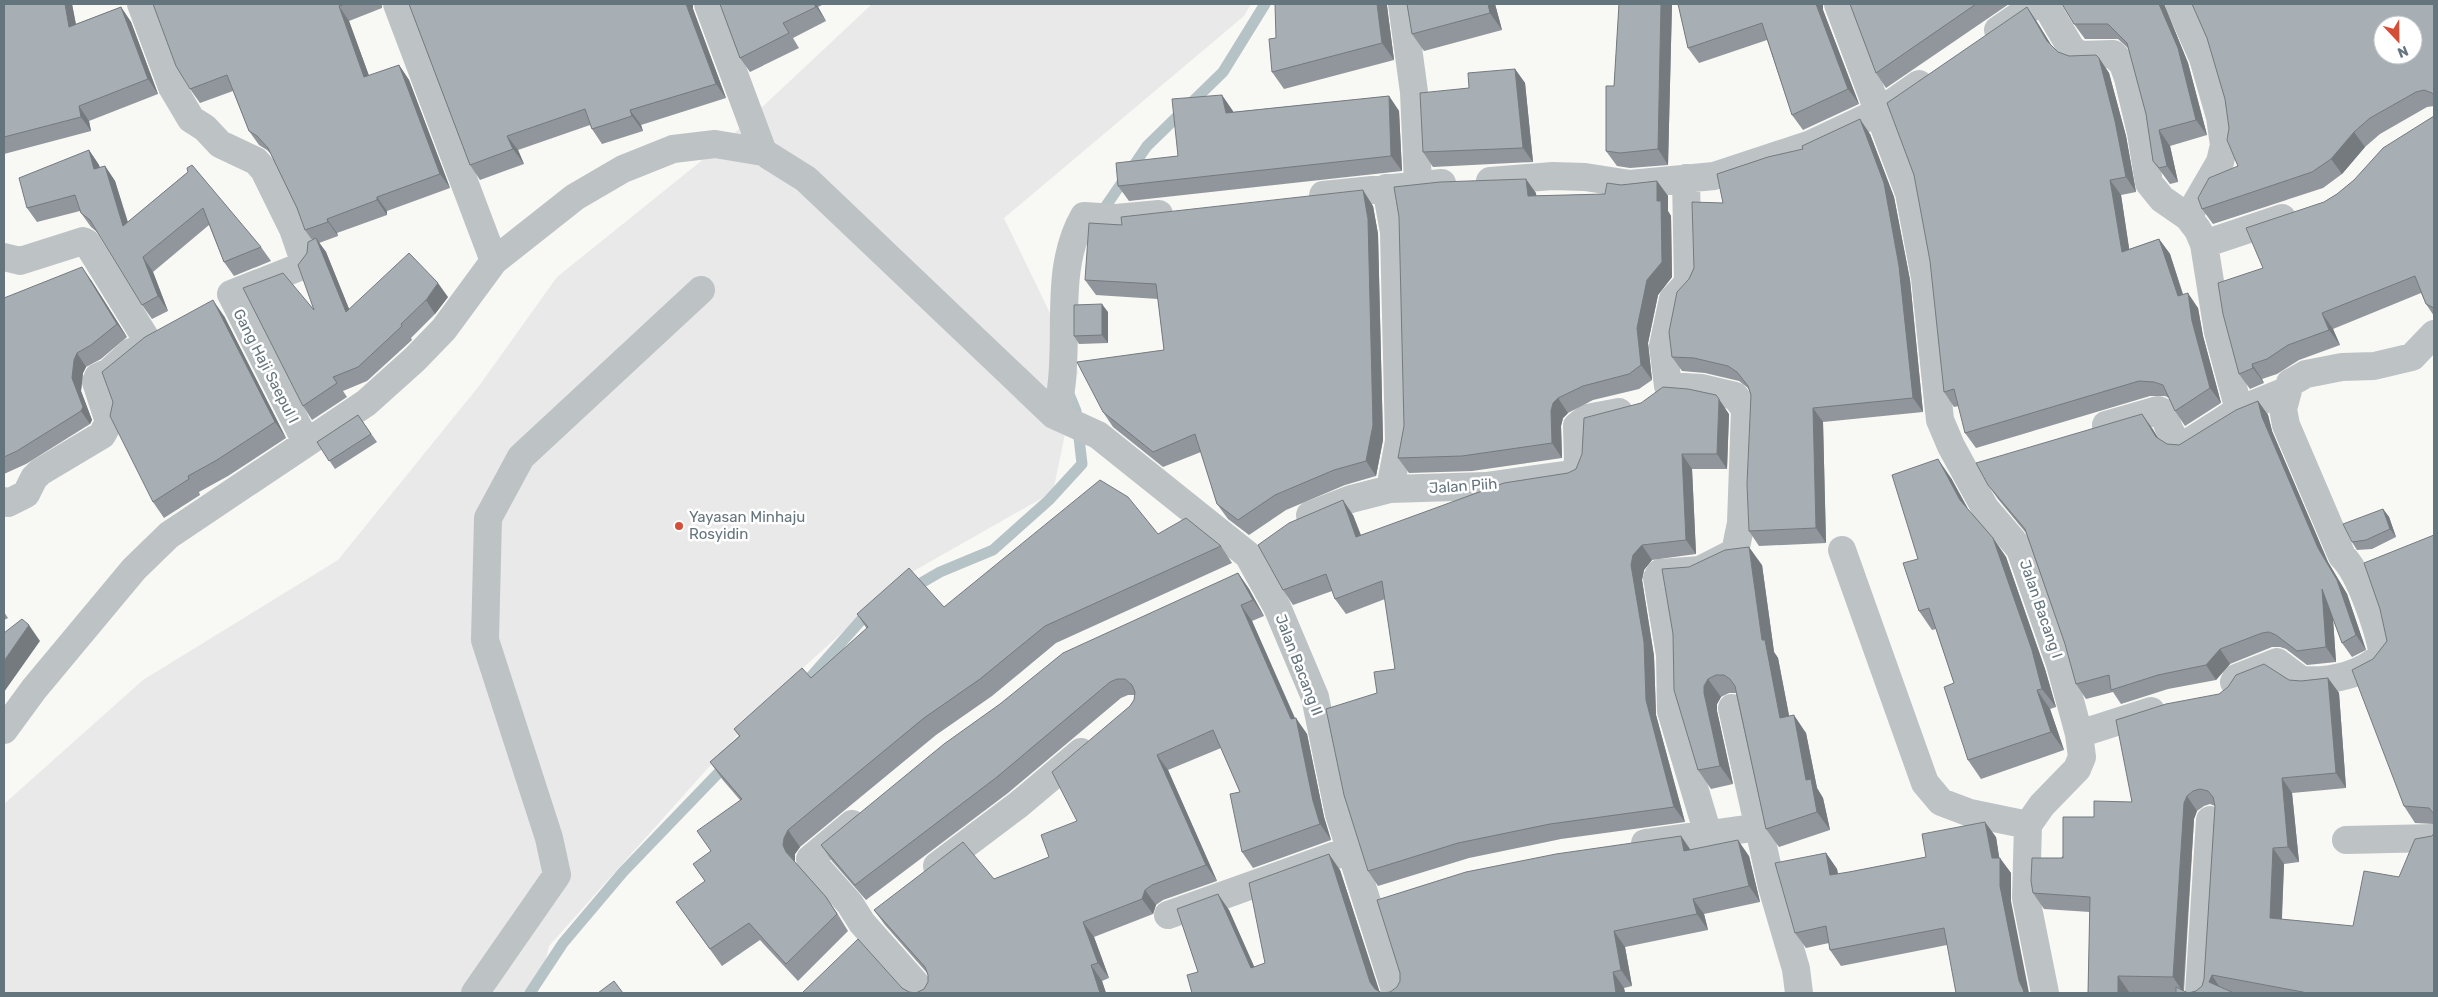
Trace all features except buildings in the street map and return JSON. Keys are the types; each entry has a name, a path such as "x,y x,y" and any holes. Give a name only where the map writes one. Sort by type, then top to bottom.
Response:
{"street":[{"name":"Gang Haji Saepul I","path":"141,4 172,86 186,112 191,119 205,128 220,144 256,161 264,170 293,229 303,258 302,263 297,268 231,294 306,442"},
{"path":"396,4 494,261"},
{"path":"4,730 34,689 134,569 169,535 306,442 366,404 415,359 444,328 494,261 574,198 631,166 672,149 715,144 763,152 708,4"},
{"path":"1402,4 1414,92 1418,184"},
{"name":"Jalan Bacang I","path":"1838,4 1909,193 1925,278 1940,420 1985,508 2020,549 2060,664 2079,734 2082,757 2077,770 2042,805 2028,825"},
{"path":"1981,42 2036,4"},
{"path":"2045,4 2071,48 2079,55 2113,54 2120,59 2128,78 2142,143 2148,183 2162,199 2188,217 2198,230 2204,244 2218,332 2239,410"},
{"path":"2179,4 2202,58 2220,118 2224,145 2220,162 2188,217"},
{"path":"1299,198 1418,184 1553,176 1585,177 1630,184 1714,176 1737,170 1811,144 1879,112 1942,68"},
{"name":"Jalan Bacang II","path":"763,152 806,179 1059,417 1098,435 1257,554 1315,697 1339,814 1396,993"},
{"path":"1686,178 1688,283 1673,299 1655,397 1701,388 1736,396 1745,409 1741,523 1735,552 1700,570 1660,573 1657,578 1670,655 1671,711 1708,834"},
{"path":"1386,188 1394,232 1399,441 1390,489"},
{"path":"2204,244 2302,211"},
{"path":"1059,417 1066,279 1075,232 1084,216 1116,218 1184,212"},
{"path":"4,257 20,261 83,242 87,243 147,340"},
{"path":"475,993 557,875 549,838 485,640 488,518 521,457 701,290"},
{"path":"206,308 231,294"},
{"path":"4,501 8,503 26,494 34,478 40,472 102,435 108,422 97,390 96,382 98,377 109,372 147,340 172,326"},
{"path":"2217,696 2226,694 2236,678 2277,662 2301,680 2310,681 2348,676 2373,665 2383,654 2364,565 2342,556 2286,425 2283,409 2286,392 2290,383 2306,374 2342,367 2374,366 2412,356 2434,334"},
{"path":"2078,434 2158,410 2163,412 2175,440 2180,444 2186,444 2239,410 2286,392"},
{"name":"Jalan Piih","path":"1292,524 1351,499 1390,489 1486,486 1575,473 1578,460 1577,426 1587,418 1627,410 1655,397"},
{"path":"1963,468 1992,460"},
{"path":"1842,550 1925,783 1941,802 1970,813 2028,825 2026,898 2045,993"},
{"path":"1229,581 1257,554"},
{"path":"2079,734 2173,704"},
{"path":"1732,708 1772,887 1796,970 1798,993"},
{"path":"919,879 1018,805 1101,735"},
{"path":"872,808 810,859 850,904 865,928 924,993"},
{"path":"2199,993 2210,820"},
{"path":"1621,846 1760,827"},
{"path":"2346,840 2434,838"},
{"path":"1168,915 1350,850"},
{"path":"1368,905 1394,897"},
{"path":"849,952 865,928 883,907"}],"shaded area":[{"name":"Yayasan Minhaju Rosyidin","path":"872,4 1251,4 1244,16 1004,218 1078,371 1053,492 905,576 775,693 549,946 538,993 4,993 4,804 143,680 338,560 479,386 557,277 726,141"}],"waterway":[{"path":"1099,216 1147,146 1223,72 1265,4"},
{"path":"909,590 940,572 993,550 1049,500 1082,464 1076,411 1067,389"},
{"path":"801,688 863,618 872,613"},
{"path":"530,993 563,943 623,872 727,764"}],"place":[{"name":"Yayasan Minhaju Rosyidin","path":"679,526"}]}
